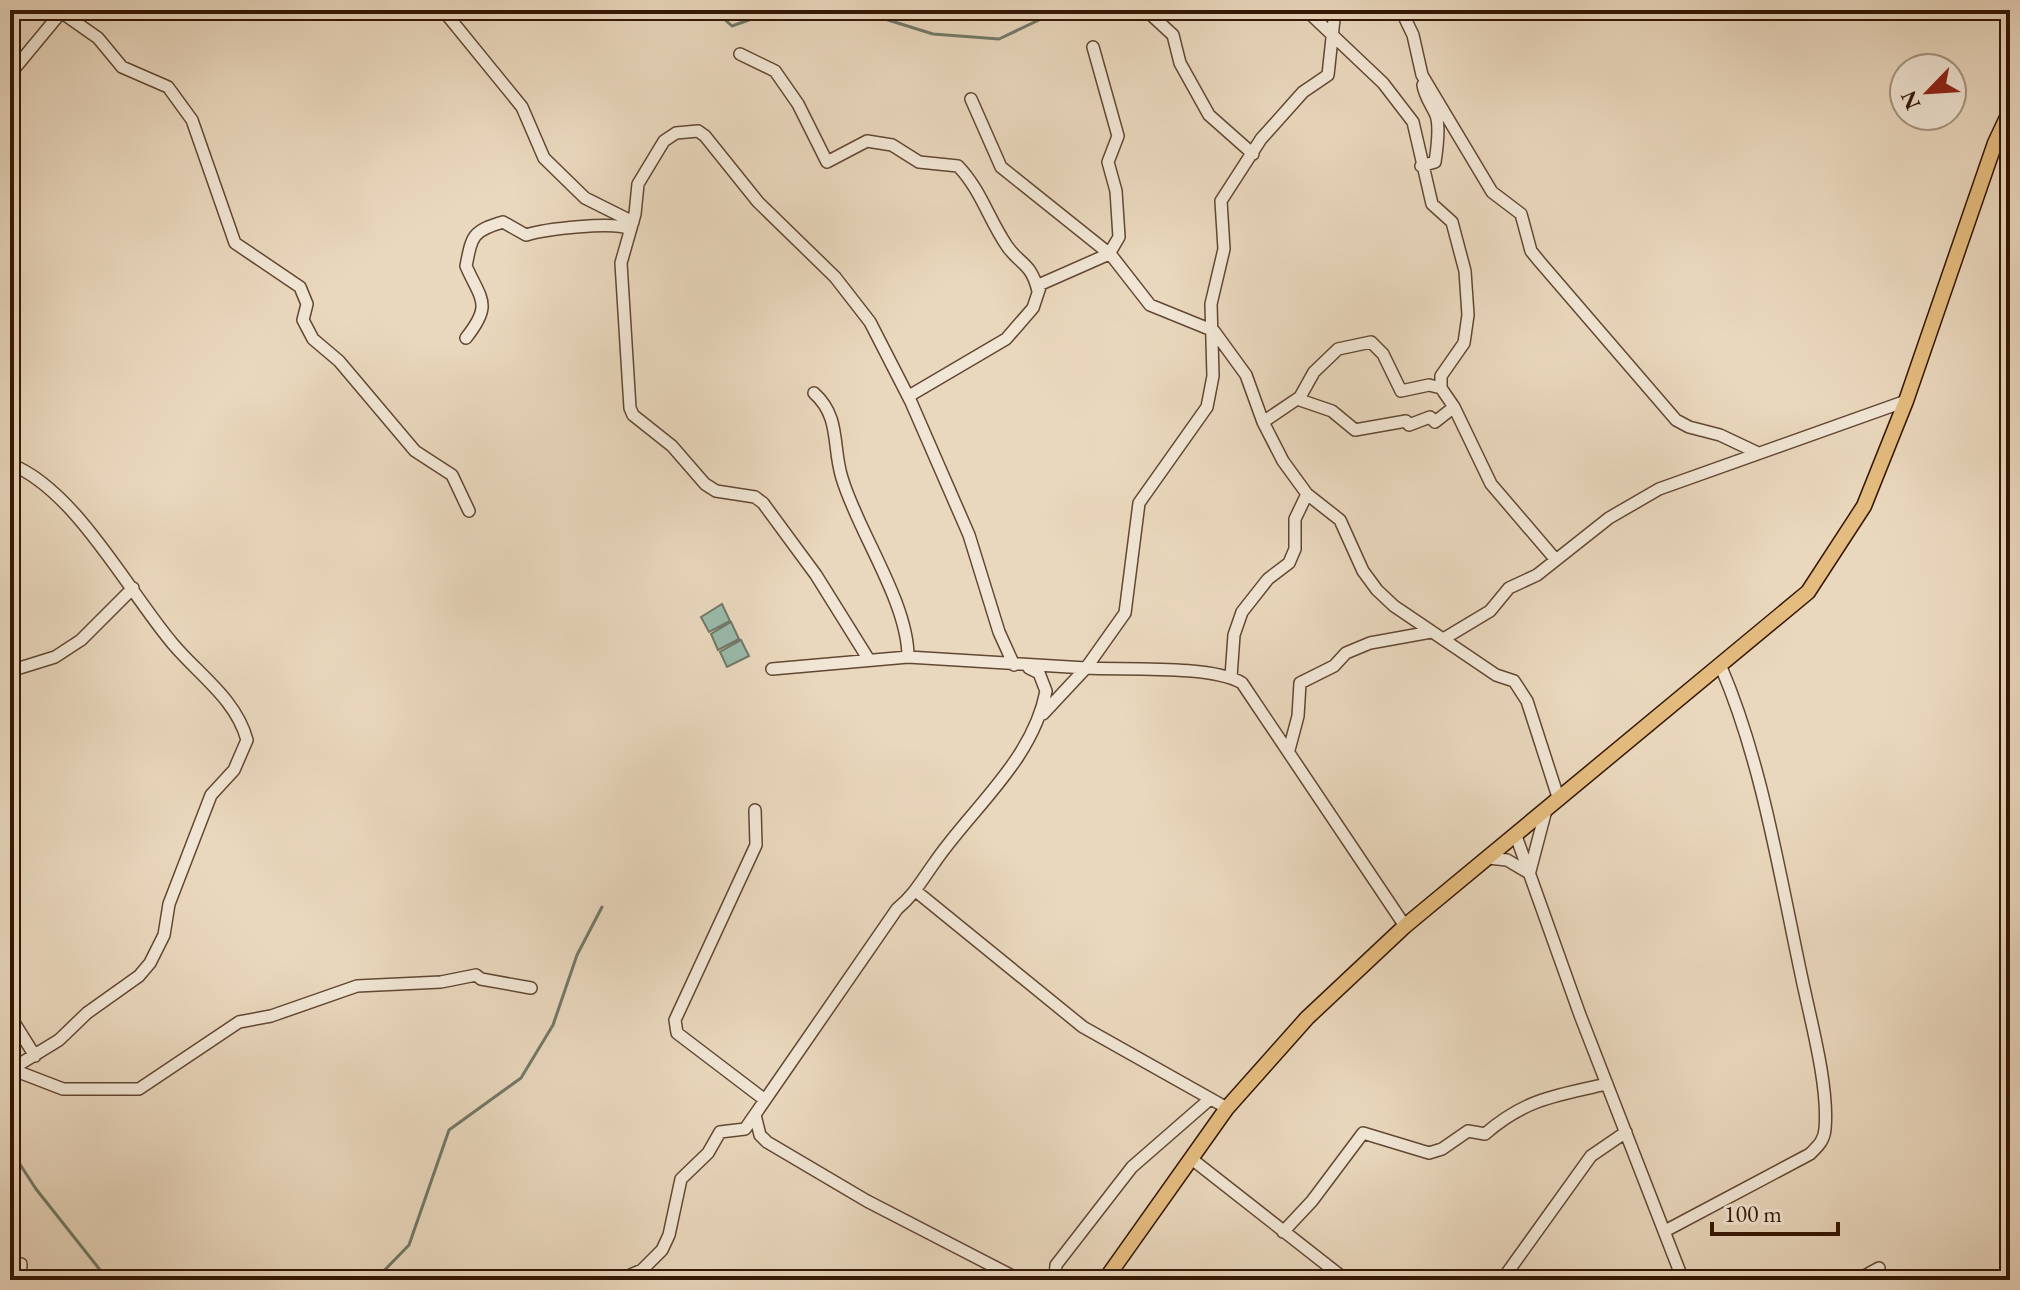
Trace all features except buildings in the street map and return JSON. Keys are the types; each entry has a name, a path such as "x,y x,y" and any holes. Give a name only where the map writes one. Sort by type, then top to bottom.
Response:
{"main road":[{"path":"1105,1280 1227,1108 1307,1018 1405,926 1808,592 1864,506 1906,401 1995,143 2010,111"}],"street":[{"path":"443,10 522,107 544,158 585,198 631,226"},
{"path":"1306,10 1331,38 1383,83 1407,113 1417,138 1432,204 1452,222 1457,232 1465,271 1468,315 1464,343 1441,376 1441,388 1454,407 1491,484 1556,560"},
{"path":"1033,727 1086,668 1125,613 1139,503 1207,407 1213,376 1211,304 1224,249 1221,201 1253,154 1303,92 1328,75 1335,10"},
{"path":"1401,10 1413,35 1425,98 1437,117 1435,162 1421,166"},
{"path":"10,74 62,11 98,38 122,67 168,87 192,120 235,243 300,287 307,304 303,320 313,339 339,361 415,451 452,475 469,511"},
{"path":"1148,12 1173,35 1180,63 1209,115 1253,154"},
{"path":"909,396 1006,339 1033,308 1038,291 1049,278 1109,254 1119,237 1116,191 1108,162 1118,136 1093,47"},
{"path":"740,54 775,71 798,104 827,162 867,141 892,145 919,162 958,166 979,193 1007,246 1026,263 1038,291"},
{"path":"1422,75 1492,192 1521,214 1531,251 1676,420 1689,427 1720,435 1756,452"},
{"path":"971,99 1001,167 1109,254 1150,305 1214,331 1246,375 1263,422 1283,461 1307,494 1340,520 1363,571 1377,590 1431,632 1445,638 1496,675 1514,681 1521,690 1553,805 1532,852 1529,873"},
{"path":"619,1280 642,1270 662,1250 669,1235 681,1179 708,1153 720,1132 743,1130 755,1115 897,909 917,892 935,862 1016,759 1033,727 1046,691 1039,673 1019,666 999,632 969,535 909,396 870,322 835,277 758,202 720,152 698,131 676,133 657,150 638,184 621,263 633,415 672,446 705,484 716,491 755,497 763,503 816,575 869,660"},
{"path":"466,338 480,318 480,289 466,266 470,240 479,231 502,222 526,235 570,226 631,226"},
{"path":"1263,422 1297,399 1314,372 1338,349 1371,342 1383,354 1401,391 1429,385 1441,388"},
{"path":"814,393 831,416 841,478 885,577 908,644 908,657"},
{"path":"1297,399 1322,411 1332,411 1355,430 1406,421 1409,425 1430,417 1435,422 1454,407"},
{"path":"1445,638 1490,611 1509,588 1537,575 1609,518 1659,489 1906,401"},
{"path":"10,464 37,478 65,502 174,646 225,699 247,740 234,770 211,795 169,904 164,935 150,963 35,1056 11,1070"},
{"path":"1231,677 1234,635 1242,612 1268,579 1289,563 1295,549 1295,519 1307,494"},
{"path":"10,671 41,663 68,648 133,588"},
{"path":"1289,750 1298,716 1300,683 1334,666 1346,653 1377,640 1431,632"},
{"path":"772,669 908,657 1231,677 1252,693 1405,926"},
{"path":"1665,1231 1810,1154 1822,1143 1825,1128 1818,1055 1795,946 1743,724 1721,667"},
{"path":"755,810 756,845 675,1020 677,1033 765,1100"},
{"path":"1516,836 1683,1280"},
{"path":"1488,858 1507,860 1529,873"},
{"path":"917,892 1083,1027 1227,1108"},
{"path":"11,1070 63,1089 139,1089 161,1077 228,1027 357,986 441,982 476,975 481,979 531,988"},
{"path":"10,1016 35,1056"},
{"path":"1283,1232 1312,1201 1363,1133 1429,1153 1442,1149 1468,1131 1485,1134 1511,1111 1531,1103 1607,1084"},
{"path":"1055,1280 1056,1265 1132,1167 1210,1099"},
{"path":"755,1115 760,1135 767,1142 867,1201 1020,1280"},
{"path":"1502,1280 1591,1156 1626,1132"},
{"path":"1193,1160 1346,1280"},
{"path":"20,1280 21,1264"},
{"path":"1857,1280 1879,1268"}],"shaded area":[{"path":"722,604 730,621 709,632 701,617"},
{"path":"731,622 739,639 718,650 711,634"},
{"path":"741,640 749,656 727,667 720,652"}],"waterway":[{"path":"714,10 732,26 777,10"},
{"path":"856,10 933,34 999,39 1060,10"},
{"path":"375,1280 409,1245 449,1130 521,1078 553,1025 577,955 602,907"},
{"path":"10,1149 36,1189 108,1280"}]}
